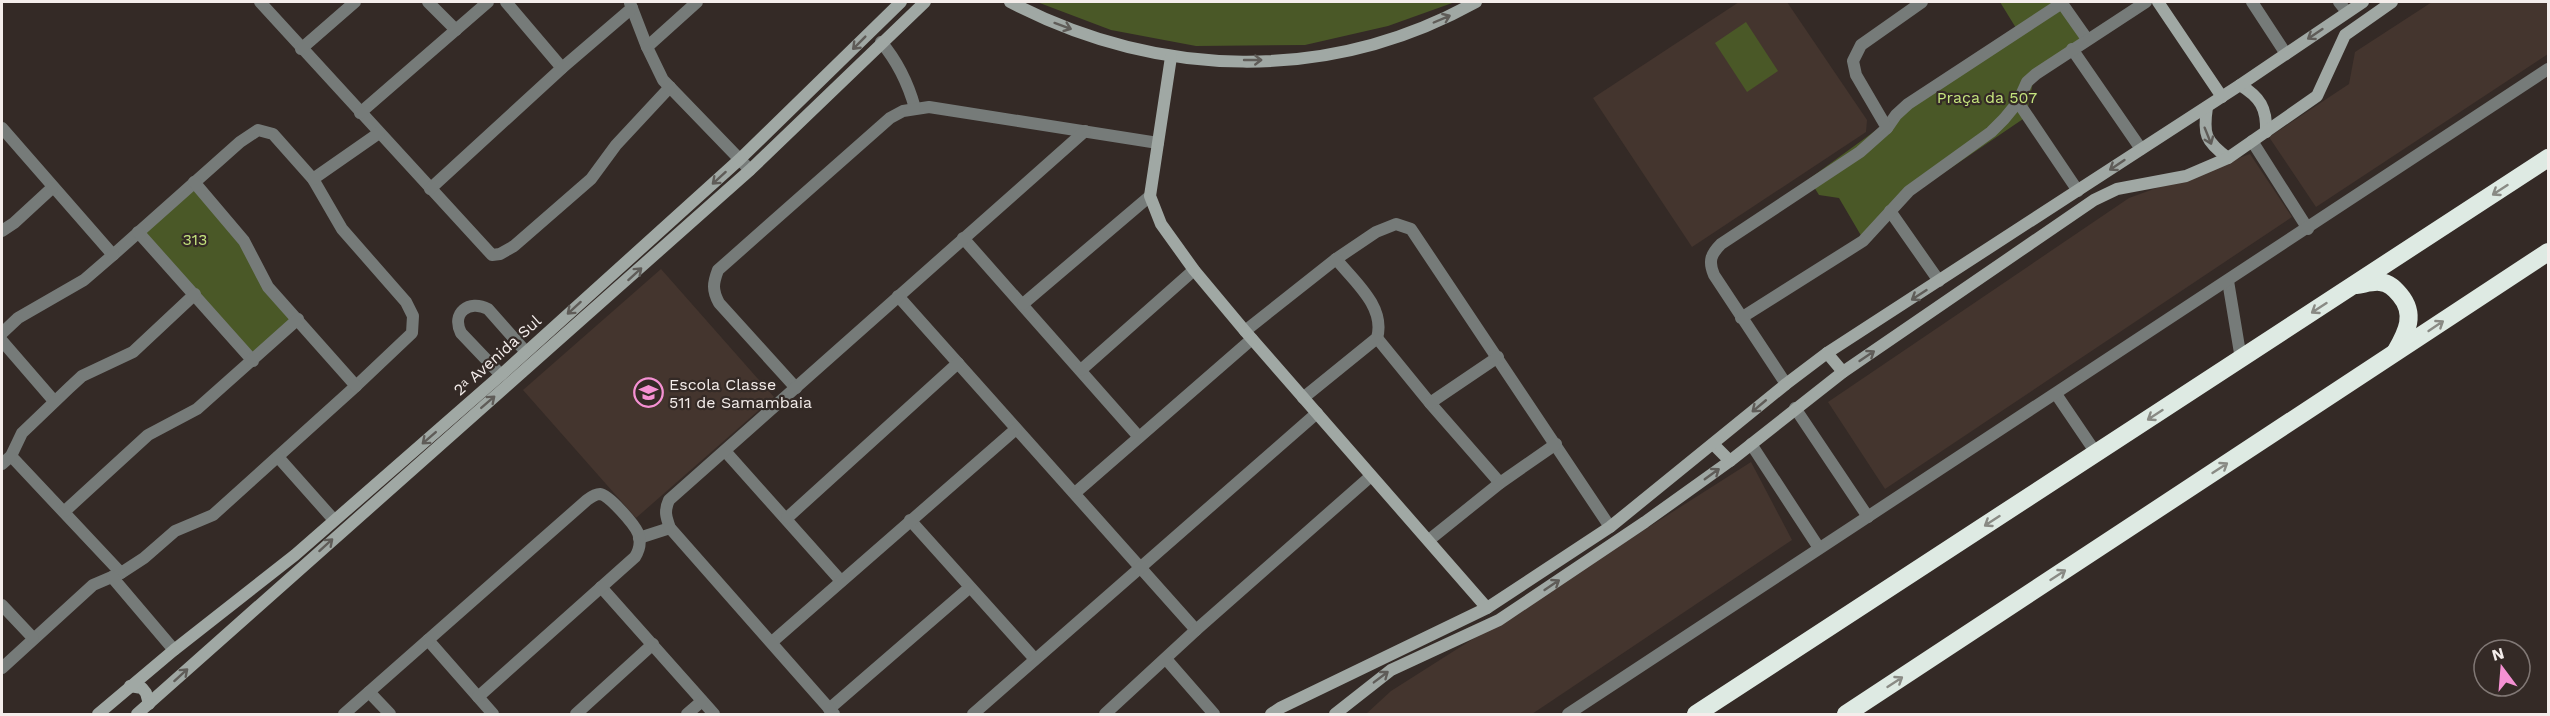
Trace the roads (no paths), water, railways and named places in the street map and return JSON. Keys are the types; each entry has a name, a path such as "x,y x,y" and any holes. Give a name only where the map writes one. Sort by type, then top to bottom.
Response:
{"highway":[{"path":"1696,714 2548,158"},
{"path":"1846,714 2548,252"},
{"path":"2353,285 2379,282 2389,284 2403,298 2410,318 2408,330 2396,353"}],"street":[{"path":"260,2 488,253 501,254 514,246 591,179 616,145 670,87"},
{"path":"301,49 355,2"},
{"path":"428,2 456,30"},
{"path":"360,113 488,2"},
{"path":"506,2 562,68"},
{"path":"647,47 697,2"},
{"name":"2ᵃ Avenida Sul","path":"98,714 174,650 272,575 501,375 740,159 901,2"},
{"name":"2ᵃ Avenida Sul","path":"137,714 750,170 925,2"},
{"path":"1010,2 1041,18 1104,41 1171,57 1289,61 1330,55 1373,44 1437,22 1476,2"},
{"path":"1887,128 1856,75 1853,61 1855,52 1861,45 1922,2"},
{"path":"1786,384 1741,318 1711,268 1710,260 1714,250 1860,152 1887,128 1908,104 2061,2 2087,39"},
{"path":"1741,318 1863,241 1909,191 1991,132 2018,102 2027,82 2036,74 2146,2"},
{"path":"2158,2 2222,97"},
{"path":"2252,2 2286,54"},
{"path":"2339,2 2347,12"},
{"path":"1280,712 1487,608 1610,527 1827,353 2207,107 2363,2"},
{"path":"1335,714 1391,670 1509,614 1645,522 1730,461 1843,372 2094,200 2117,189 2186,176 2228,158 2317,96 2345,35 2392,2"},
{"path":"430,189 631,5 663,80 750,170"},
{"path":"881,42 909,84 915,108"},
{"path":"2072,49 2140,149"},
{"path":"1171,57 1150,196 1161,224 1194,270 1249,335 1487,608"},
{"path":"1568,714 2548,69"},
{"path":"2240,85 2260,100 2266,119 2266,132"},
{"path":"2018,102 2078,191"},
{"path":"796,388 719,303 713,292 713,282 718,270 891,118 915,108 929,107 1158,143"},
{"path":"2207,107 2204,128 2210,143 2228,158"},
{"path":"2,128 52,188 113,255"},
{"path":"2,333 18,318 84,280 240,142 253,132 261,130 273,134 313,179 342,229 406,302 413,316 412,333 213,515 175,531 144,558 117,575 93,585 2,668"},
{"path":"969,588 831,712 670,528 665,507 669,500 1085,131"},
{"path":"313,179 379,133"},
{"path":"2252,141 2308,229"},
{"path":"194,182 244,241 268,287 356,386"},
{"path":"2,231 52,188"},
{"path":"1023,304 1150,196"},
{"path":"1890,211 1939,281"},
{"path":"1075,493 1336,259 1386,226 1396,224 1411,229 1610,527"},
{"path":"138,232 253,361"},
{"path":"963,238 1139,436"},
{"path":"1303,398 1377,338 1380,327 1371,302 1336,259"},
{"path":"1082,370 1194,270"},
{"path":"2228,281 2241,359"},
{"path":"174,650 65,511 6,460 22,433 82,376 133,352 195,294"},
{"path":"898,296 1196,630"},
{"path":"501,375 461,333 457,324 458,317 464,310 472,305 480,305 488,309 526,352"},
{"path":"65,511 148,435 188,415 298,320"},
{"path":"1377,338 1500,483"},
{"path":"2,341 54,401"},
{"path":"1827,353 1843,372"},
{"path":"1430,403 1498,357"},
{"path":"787,518 958,363"},
{"path":"2056,394 2096,453"},
{"path":"1795,408 1868,517"},
{"path":"973,714 1034,658 1317,413"},
{"path":"772,642 1016,429"},
{"path":"1429,540 1500,483 1556,444"},
{"path":"1713,444 1730,461"},
{"path":"1751,444 1818,548"},
{"path":"725,451 841,581"},
{"path":"278,457 334,520"},
{"path":"1106,714 1196,630 1371,476"},
{"path":"344,714 592,496 601,494 610,500 633,525 639,538 638,551 635,556 478,697"},
{"path":"910,520 1034,658"},
{"path":"639,538 670,528"},
{"path":"601,587 714,714"},
{"path":"2,605 33,638"},
{"path":"428,640 493,714"},
{"path":"576,714 653,644"},
{"path":"1166,659 1214,714"},
{"path":"130,686 142,688 149,704"},
{"path":"369,692 390,714"},
{"path":"687,714 702,701"}],"place":[{"name":"Escola Classe 511 de Samambaia","path":"648,393"}],"park label":[{"name":"Praça da 507","path":"1987,97"},
{"name":"313","path":"195,239"}]}
